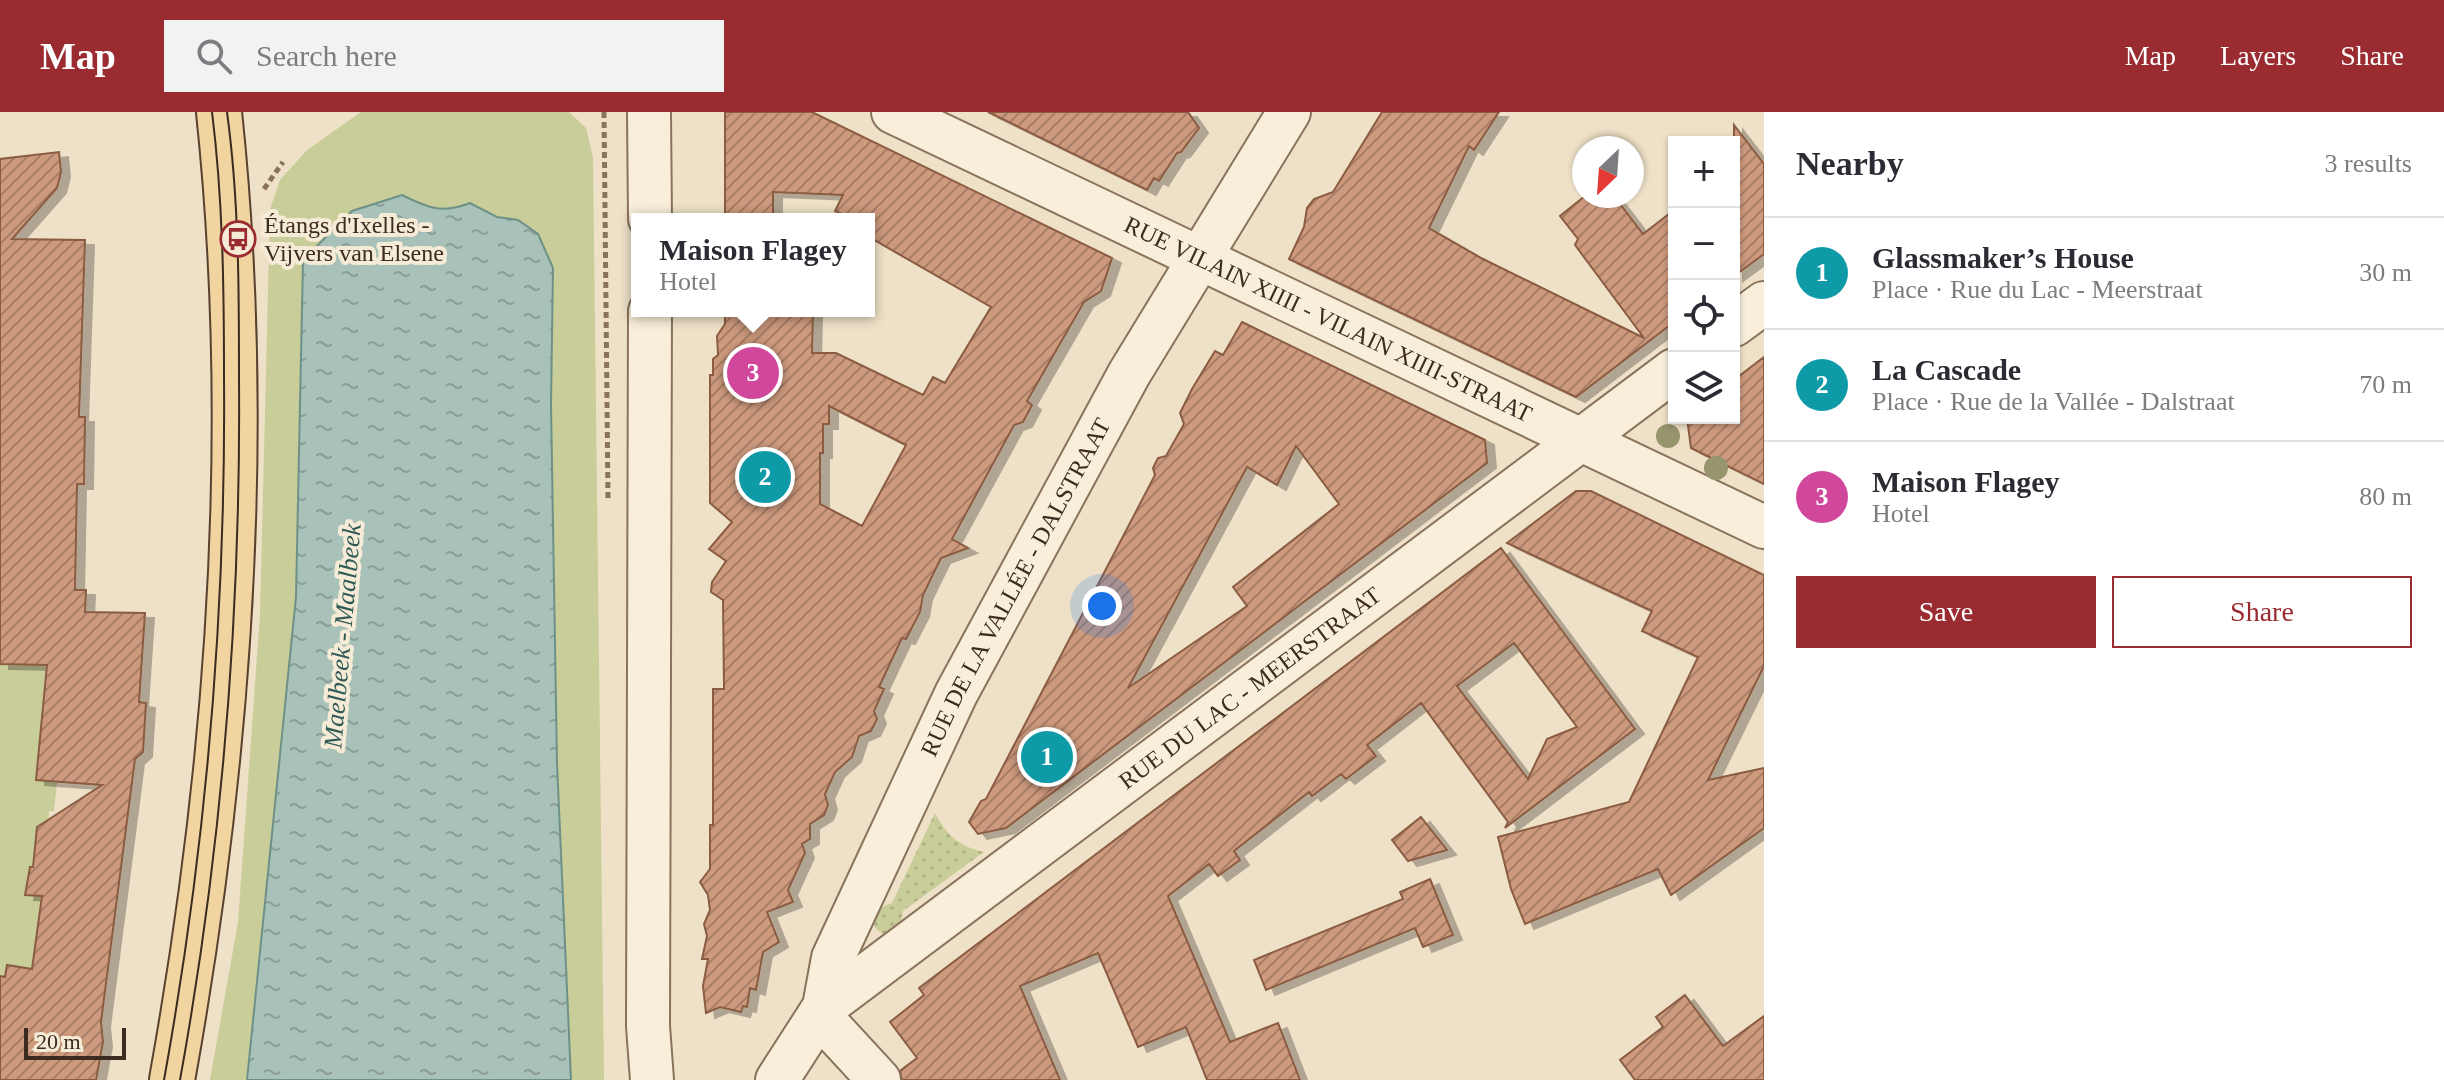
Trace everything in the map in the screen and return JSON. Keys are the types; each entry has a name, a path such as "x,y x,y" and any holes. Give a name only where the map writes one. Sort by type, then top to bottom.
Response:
{"main road":[{"path":"172,1080 199,918 227,623 232,465 231,314 228,210 219,112"}],"street":[{"path":"649,112 650,213"},
{"name":"RUE VILAIN XIIII - VILAIN XIIII-STRAAT","path":"893,112 1764,527"},
{"name":"RUE DE LA VALLÉE - DALSTRAAT","path":"777,1080 822,1011 833,958 956,694 1129,374 1289,112"},
{"path":"1740,321 1764,303"},
{"path":"650,317 648,1026 652,1080"},
{"name":"RUE DU LAC - MEERSTRAAT","path":"822,1011 1668,375"},
{"path":"822,1011 879,1080"}],"green space":[{"name":"Étangs d'Ixelles - Vijvers van Elsene","path":"361,112 569,112 586,128 593,157 604,1080 210,1080 238,922 260,614 270,209 280,180 307,150"},
{"path":"0,664 71,665 37,780 57,782 54,811 49,811 48,826 37,827 36,836 48,867 30,867 26,894 42,896 32,969 7,965 5,977 0,976"},
{"path":"935,813 955,839 984,852 903,911 898,937 886,935 875,927 870,912 892,903"}],"water":[{"name":"Étangs d'Ixelles - Vijvers van Elsene","path":"402,195 443,209 470,203 497,217 518,220 538,234 553,268 551,405 557,763 571,1080 247,1080 296,597 303,260 352,211"}],"building":[{"path":"725,112 812,112 1112,258 1101,291 1084,302 1027,401 1032,405 1023,422 1014,425 952,539 968,548 941,558 923,595 920,612 906,639 902,638 879,687 884,689 874,711 877,719 871,731 859,736 852,757 835,772 825,794 828,805 824,815 810,824 810,839 802,844 805,853 788,890 793,902 767,912 779,942 763,952 756,990 750,988 747,1007 743,1006 741,1012 720,1007 706,1013 703,986 708,959 702,959 707,936 704,924 710,910 708,895 700,882 710,869 710,825 713,825 713,689 724,689 723,600 711,592 712,582 726,561 709,549 732,522 710,503 710,375 713,375 713,359 718,355 717,336 725,324 725,317 813,317 812,353 836,353 923,395 933,377 945,383 991,307 875,240 875,213 835,211 843,195 773,192 773,213 725,213","holes":["829,406 906,445 862,526 820,504 820,453 823,453 823,424 829,424"]},
{"path":"988,112 1188,112 1199,128 1177,153 1159,181 1154,178 1147,190"},
{"path":"1382,112 1499,112 1474,150 1469,146 1429,228 1481,258 1644,338 1575,245 1578,239 1560,216 1572,206 1623,208 1643,234 1668,215 1668,327 1576,397 1289,259 1304,227 1307,208 1314,199 1333,192"},
{"path":"1734,125 1764,164 1764,254 1740,272 1740,136 1734,136"},
{"path":"59,152 61,172 57,188 12,239 85,240 79,417 85,417 84,484 77,484 75,590 86,590 85,612 145,613 139,702 146,703 143,752 135,759 96,1080 0,1080 0,976 5,977 7,965 32,969 42,896 25,895 30,867 33,867 37,827 102,785 36,780 47,665 0,664 0,159"},
{"path":"1242,322 1485,440 1487,463 1006,828 978,834 969,822 981,801 986,799 1155,475 1153,468 1158,458 1166,456 1184,424 1180,413 1192,389 1215,351 1223,355","holes":["1296,446 1339,504 1233,587 1247,606 1128,688 1247,467 1277,485"]},
{"path":"1764,357 1764,484 1691,448 1688,424 1740,424 1740,375"},
{"path":"1576,491 1591,491 1764,575 1764,666 1708,780 1764,768 1764,828 1671,895 1658,869 1525,924 1511,889 1498,837 1629,802 1698,657 1642,631 1652,611 1507,543"},
{"path":"1501,548 1635,729 1505,828 1508,822 1421,703 1367,745 1376,756 1346,779 1341,774 1312,796 1309,792 1234,851 1240,860 1218,876 1209,864 1168,896 1230,1042 1278,1023 1300,1080 1207,1080 1186,1027 1138,1047 1098,953 1020,986 1060,1080 902,1080 900,1071 917,1058 890,1022 924,995 919,988","holes":["1514,643 1577,727 1547,739 1528,779 1457,686"]},
{"path":"1421,817 1447,850 1408,861 1392,840"},
{"path":"1430,879 1453,935 1423,947 1415,928 1266,990 1254,960 1403,899 1400,892"},
{"path":"1685,995 1723,1046 1764,1016 1764,1080 1635,1080 1620,1060 1663,1027 1656,1017"}],"tram line":[{"path":"164,1080 202,818 217,642 224,465 224,344 219,178 212,112"},
{"path":"180,1080 218,818 237,554 239,310 236,211 227,112"}],"place":[{"name":"Étangs d'Ixelles - Vijvers van Elsene","path":"238,239"},
{"name":"Maison Flagey","path":"753,373"},
{"name":"La Cascade","path":"765,477"},
{"name":"Glassmaker’s House","path":"1047,757"}],"water label":[{"name":"Maelbeek - Maalbeek","path":"342,636"}]}
